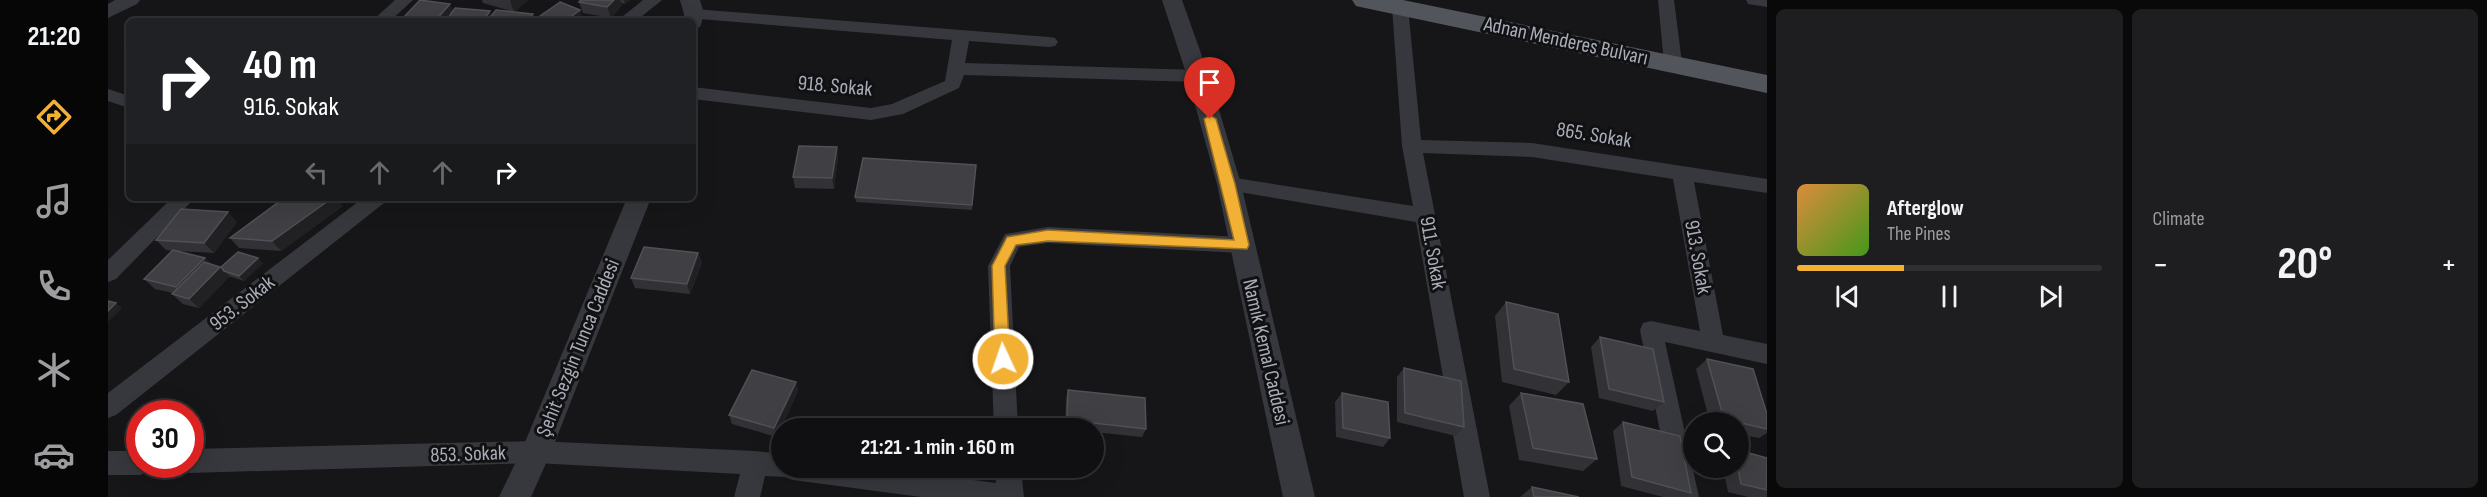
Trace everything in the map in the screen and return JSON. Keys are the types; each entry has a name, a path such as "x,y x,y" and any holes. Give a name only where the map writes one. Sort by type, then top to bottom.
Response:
{"main road":[{"name":"Adnan Menderes Bulvarı","path":"1365,0 1767,84"}],"street":[{"path":"384,18 405,0"},
{"path":"629,18 654,0"},
{"name":"Namık Kemal Caddesi","path":"1173,0 1229,184 1299,497"},
{"path":"1666,0 1673,63"},
{"path":"1754,0 1767,2"},
{"name":"911. Sokak","path":"1400,8 1413,146 1477,497"},
{"path":"693,12 1049,42"},
{"path":"962,34 957,69 1198,76"},
{"name":"918. Sokak","path":"696,93 871,114 896,110 953,84 957,69"},
{"path":"108,95 126,101"},
{"name":"865. Sokak","path":"1413,146 1532,150 1767,186"},
{"name":"913. Sokak","path":"1682,173 1713,342"},
{"path":"1229,184 1426,216"},
{"path":"108,273 182,201"},
{"name":"953. Sokak","path":"108,407 373,201"},
{"name":"Şehit Sezgin Tunca Caddesi","path":"514,497 536,452 638,201"},
{"path":"1006,418 999,266 1012,240 1048,236 1242,245"},
{"path":"1686,497 1651,330 1767,354"},
{"name":"853. Sokak","path":"204,461 536,452 771,465"},
{"path":"108,463 126,463"},
{"path":"747,497 755,463"},
{"path":"868,478 1010,497 1009,478"}],"building":[{"path":"420,0 450,4 438,18 404,17"},
{"path":"581,0 614,0 607,7 579,2"},
{"path":"560,2 580,10 569,18 537,18"},
{"path":"455,8 490,11 485,18 448,18"},
{"path":"496,10 533,14 530,18 489,18"},
{"path":"799,146 837,147 832,178 793,177"},
{"path":"863,158 976,165 972,205 855,197"},
{"path":"280,201 328,201 272,241 230,238"},
{"path":"181,209 228,212 204,243 156,240"},
{"path":"644,247 698,253 687,284 631,278"},
{"path":"173,250 205,258 176,287 144,279"},
{"path":"238,252 258,258 239,276 224,271 221,267"},
{"path":"204,262 220,267 189,299 172,294"},
{"path":"108,301 116,303 108,311"},
{"path":"1506,302 1558,314 1569,382 1514,369"},
{"path":"1600,337 1653,349 1664,402 1609,389"},
{"path":"1707,359 1753,369 1767,414 1767,429 1749,425 1749,412 1722,412"},
{"path":"1404,368 1461,381 1464,427 1405,413"},
{"path":"752,370 796,382 779,418 771,418 771,427 729,415"},
{"path":"1068,390 1145,398 1146,429 1104,424 1104,418 1067,418"},
{"path":"1342,393 1388,402 1390,438 1343,428"},
{"path":"1521,393 1583,404 1597,459 1533,448"},
{"path":"1623,422 1680,436 1683,452 1683,478 1688,478 1691,493 1632,477"},
{"path":"1749,453 1767,458 1767,490 1741,484 1740,478 1749,478"},
{"path":"1532,487 1579,497 1534,497"}],"route":[{"path":"1003,359 999,266 1012,240 1048,236 1242,245 1229,184 1210,119"}]}
